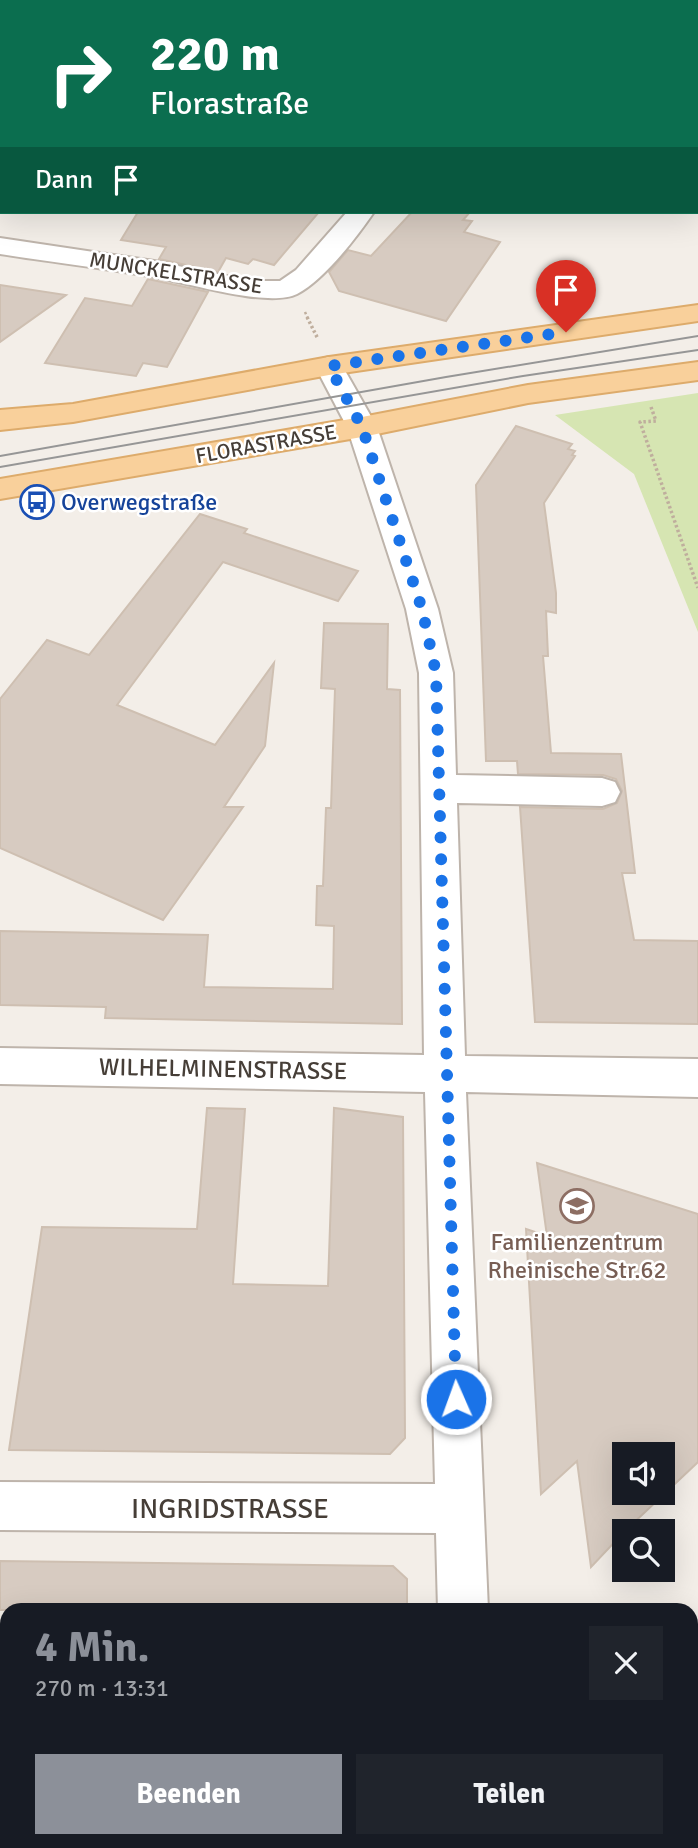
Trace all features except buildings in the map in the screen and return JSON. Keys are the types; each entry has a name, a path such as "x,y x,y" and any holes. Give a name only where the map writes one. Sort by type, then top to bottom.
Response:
{"main road":[{"path":"0,421 73,413 324,354 698,313"},
{"name":"FLORASTRASSE","path":"0,489 362,427 528,394 698,371"}],"street":[{"name":"MUNCKELSTRASSE","path":"0,246 154,269 251,289 286,289 306,276 359,214"},
{"path":"324,354 362,427 422,609 436,673 441,789 445,1072 463,1603"},
{"path":"441,789 601,792"},
{"name":"WILHELMINENSTRASSE","path":"0,1066 698,1078"},
{"name":"INGRIDSTRASSE","path":"0,1506 460,1509"}],"path":[{"path":"305,312 324,354"},
{"path":"646,397 656,421 640,422 698,588"}],"green space":[{"path":"698,393 698,632 634,474 555,415"}],"tram line":[{"path":"0,456 446,377 698,336"},
{"path":"0,467 523,376 698,350"}],"place":[{"name":"Overwegstraße","path":"37,502"},
{"name":"Familienzentrum Rheinische Str.62","path":"577,1206"}],"route":[{"path":"456,1399 436,673 422,609 362,427 329,366 566,332"}]}
